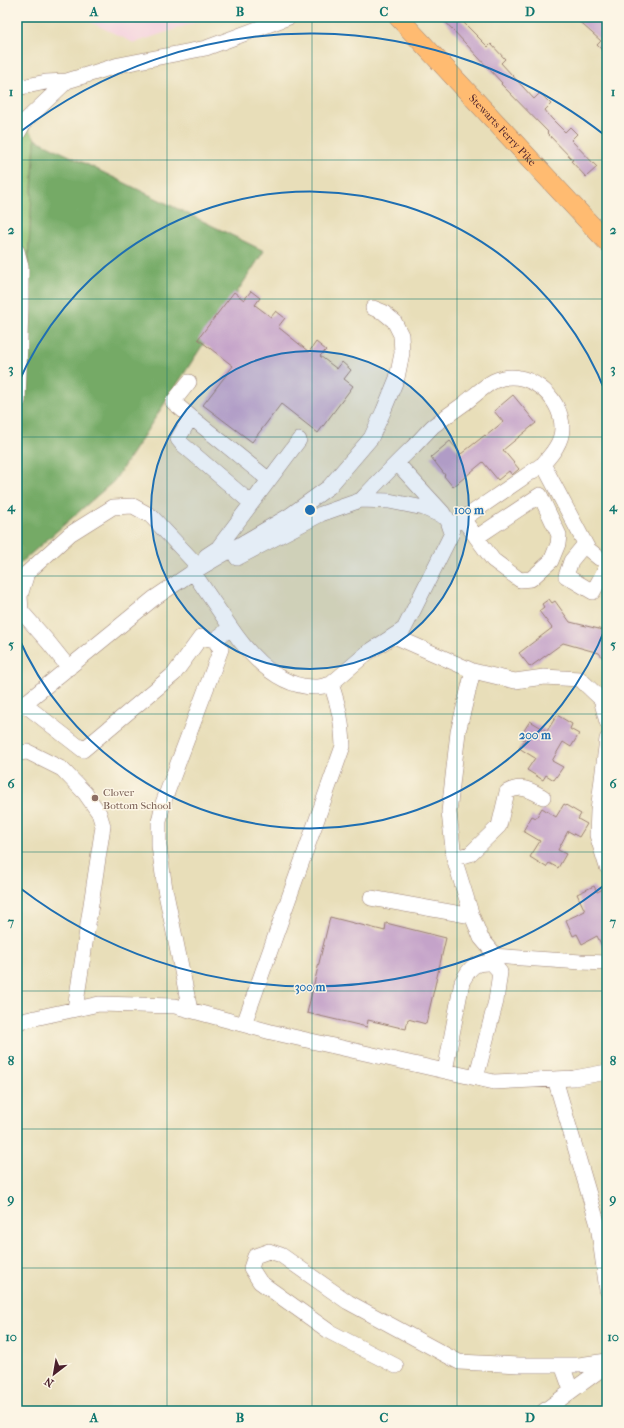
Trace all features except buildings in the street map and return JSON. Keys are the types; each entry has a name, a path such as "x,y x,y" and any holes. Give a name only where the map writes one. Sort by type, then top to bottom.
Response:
{"main road":[{"name":"Stewarts Ferry Pike","path":"398,17 607,242"}],"street":[{"path":"17,88 46,82 67,81 119,65 206,48 289,17"},
{"path":"17,135 25,121 67,81"},
{"path":"17,251 20,266 21,306 18,401"},
{"path":"190,1010 165,889 159,846 159,822 163,803 221,649 214,640 202,637 174,674 83,750 21,707 153,599 195,571 289,516 328,487 371,438 384,412 396,378 402,353 401,335 394,321 384,312 374,308"},
{"path":"195,571 321,514 361,500 390,501 424,508 449,522 463,519 543,464 552,454 560,440 562,428 560,415 554,402 542,388 533,382 508,376 494,381 433,427 361,500"},
{"path":"190,382 173,402 269,480"},
{"path":"190,417 178,439 251,503"},
{"path":"195,571 218,548 299,440"},
{"path":"69,668 49,642 21,611 20,596 28,573 70,534 113,506 133,506 151,516 195,571 243,646 261,664 281,677 298,684 316,687 331,684 367,653 404,629 452,533 449,522 397,463"},
{"path":"543,464 588,549 599,558 607,561"},
{"path":"463,519 493,560 520,580 531,579 551,561 558,544 559,535 540,495 477,537"},
{"path":"585,544 571,561 566,576 593,592 607,566"},
{"path":"214,640 231,628"},
{"path":"394,636 473,671 516,681 544,677 580,679 601,699 607,722"},
{"path":"473,671 458,732 449,812 454,858 472,916 481,938 492,951 492,960 500,972 496,1001 476,1078"},
{"path":"244,1024 343,746 341,720 331,684"},
{"path":"607,739 605,772 598,811 597,835 607,867"},
{"path":"17,753 28,752 62,769 86,793 99,813 102,826 75,1010"},
{"path":"454,858 470,854 499,826 507,792 513,788 524,787 543,797"},
{"path":"371,898 472,916"},
{"path":"445,1071 462,982 468,969 482,962 492,960 607,963"},
{"path":"17,1022 99,1004 175,1006 271,1032 494,1082 574,1078 607,1072"},
{"path":"555,1079 598,1225 607,1290"},
{"path":"396,1366 330,1332 260,1282 251,1268 255,1256 269,1251 282,1255 348,1302 459,1362 519,1365 579,1365 607,1361"},
{"path":"562,1365 571,1390"},
{"path":"544,1411 607,1365"}],"shaded area":[{"path":"80,17 212,17 134,43"}],"green space":[{"path":"17,114 35,139 17,456"},
{"path":"35,139 264,251 114,481 17,566 17,456"}],"place":[{"name":"Clover Bottom School","path":"95,798"}]}
